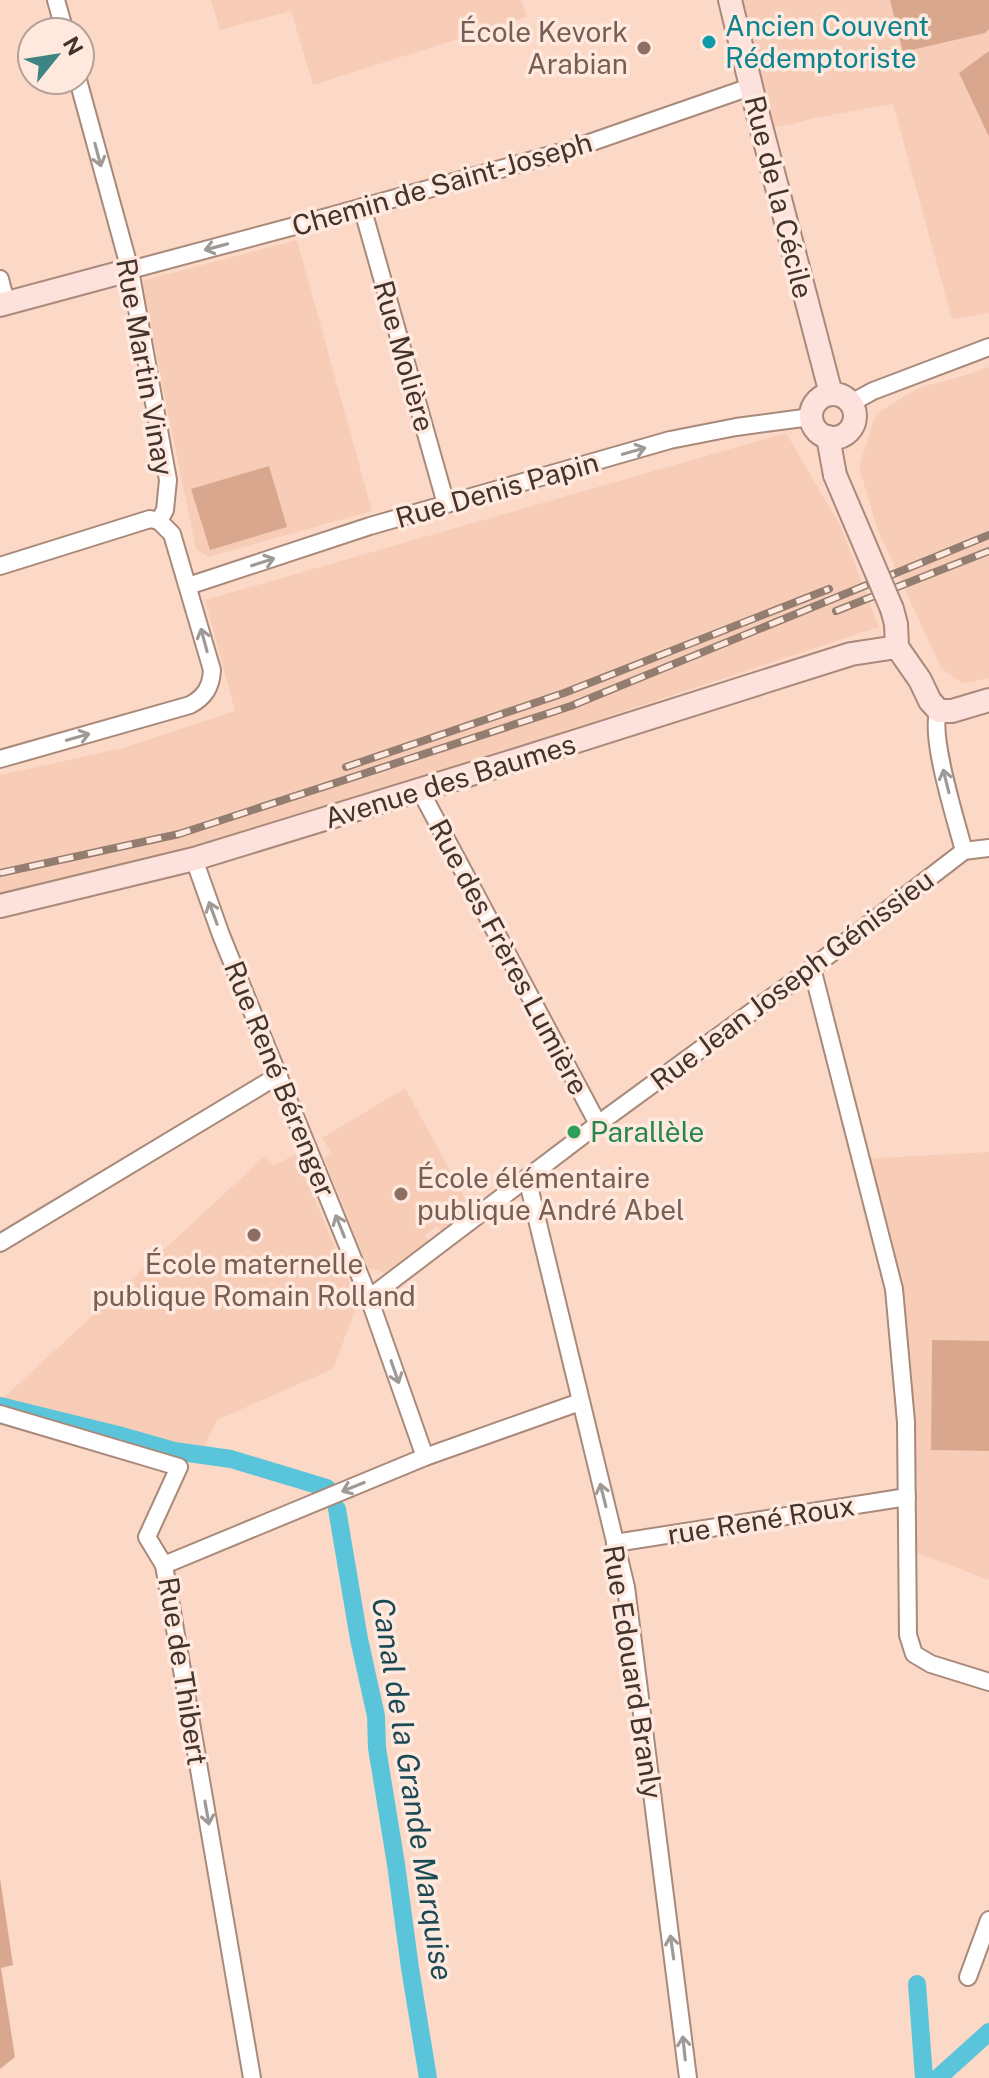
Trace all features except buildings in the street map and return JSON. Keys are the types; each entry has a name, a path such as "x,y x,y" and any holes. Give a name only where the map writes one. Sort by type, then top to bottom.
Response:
{"street":[{"name":"Rue de la Cécile","path":"730,0 750,87 841,399"},
{"name":"Chemin de Saint-Joseph","path":"130,270 569,150 750,87"},
{"name":"Rue Martin Vinay","path":"82,96 130,270 168,480 165,510 159,521"},
{"name":"Rue Molière","path":"362,207 446,504"},
{"path":"0,279 3,303 130,270"},
{"path":"841,399 854,412 854,420 845,434 837,438 828,437 816,430 811,417 816,401 823,396 841,399 873,391 989,347"},
{"name":"Rue Denis Papin","path":"188,586 370,526 670,440 811,417"},
{"path":"828,437 835,475 892,609 897,647 920,680 930,701 939,711 952,711 989,700"},
{"path":"0,566 150,519 159,521 172,534 212,670 206,694 190,705 0,759"},
{"name":"Avenue des Baumes","path":"0,906 194,859 851,654 897,647"},
{"path":"939,711 935,723 937,742 964,851"},
{"name":"Rue des Frères Lumière","path":"420,790 598,1124"},
{"name":"Rue Jean Joseph Génissieu","path":"369,1298 964,851 989,848"},
{"name":"Rue René Bérenger","path":"194,859 221,935 369,1298"},
{"path":"812,968 894,1289 906,1422 908,1635 914,1654 931,1664 989,1682"},
{"path":"0,1243 279,1075"},
{"name":"Rue Edouard Branly","path":"527,1178 626,1587 688,2078"},
{"path":"369,1298 425,1457"},
{"name":"Rue de Thibert","path":"252,2078 164,1565 425,1457 580,1402"},
{"path":"0,1414 179,1467 147,1537 164,1565"},
{"name":"rue René Roux","path":"615,1543 907,1497"},
{"path":"968,1977 989,1920"}],"shaded area":[{"path":"211,0 521,0 527,17 313,85 291,11 220,30"},
{"path":"742,0 989,0 989,51 959,74 989,137 989,313 952,319 893,104 773,127"},
{"path":"890,0 989,0 989,29 985,33 903,52"},
{"path":"989,51 989,137 959,73"},
{"path":"297,240 372,511 208,557 196,549 141,281"},
{"path":"989,367 989,678 963,684 941,668 877,528 859,467 876,414 920,387"},
{"path":"786,433 840,525 879,627 171,861 0,896 0,775 123,748 235,711 205,600"},
{"path":"269,466 287,527 210,550 191,489"},
{"name":"École élémentaire publique André Abel","path":"405,1088 471,1209 441,1231 437,1226 425,1235 428,1241 385,1273 368,1268 324,1158 332,1154 322,1138"},
{"path":"989,1152 989,1341 932,1341 931,1450 989,1451 989,1580 907,1549 894,1289 861,1159"},
{"name":"École maternelle publique Romain Rolland","path":"296,1154 358,1303 333,1369 217,1420 202,1451 0,1403 264,1157 273,1166"},
{"path":"932,1340 989,1341 989,1451 931,1450"},
{"path":"0,1878 13,1965 1,1968 15,2057 0,2069"}],"waterway":[{"name":"Canal de la Grande Marquise","path":"0,1406 174,1451 231,1459 327,1488"},
{"name":"Canal de la Grande Marquise","path":"337,1509 359,1639 376,1716 377,1748 428,2078"},
{"path":"917,1984 924,2078"},
{"path":"938,2078 989,2032"}],"railway":[{"path":"0,873 179,834 571,706 989,535"},
{"path":"836,611 989,551"},
{"path":"346,767 564,693 829,589"}],"place":[{"name":"Ancien Couvent Rédemptoriste","path":"709,42"},
{"name":"École Kevork Arabian","path":"644,48"},
{"name":"Parallèle","path":"574,1132"},
{"name":"École élémentaire publique André Abel","path":"401,1194"},
{"name":"École maternelle publique Romain Rolland","path":"254,1235"}]}
